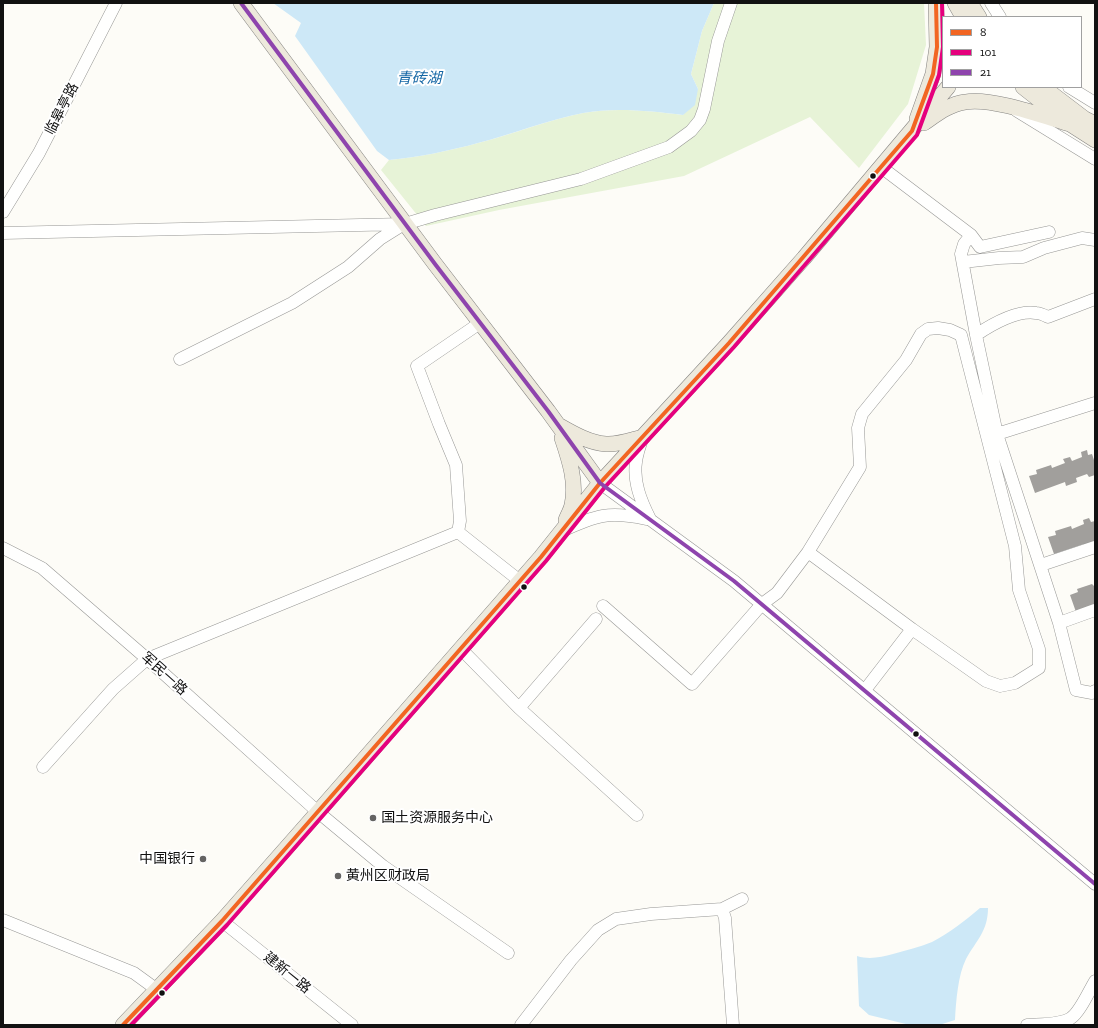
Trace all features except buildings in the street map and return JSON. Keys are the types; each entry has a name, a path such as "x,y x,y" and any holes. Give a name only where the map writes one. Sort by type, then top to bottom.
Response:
{"main road":[{"path":"241,3 404,224 557,424 600,483"},
{"path":"912,131 933,74 937,47 936,3"},
{"path":"955,3 962,16"},
{"path":"970,3 978,16"},
{"path":"123,1025 222,921 318,812 520,581 600,483 729,344 947,88"},
{"path":"1024,88 1070,124 1095,140"},
{"path":"1044,88 1095,124"},
{"path":"912,131 944,109 965,102 983,101 1070,124"},
{"path":"557,424 583,438 606,444 643,438"},
{"path":"557,424 569,458 573,482 572,505 561,532"}],"street":[{"name":"临皋亭路","path":"3,212 39,153 116,3"},
{"path":"3,233 404,224 442,213 581,179 669,147 691,131 700,120 704,109 718,41 731,3"},
{"path":"991,3 999,16"},
{"path":"1071,88 1095,103"},
{"path":"1010,107 1095,159"},
{"path":"881,166 971,235 980,247 1049,232"},
{"path":"180,359 292,303 348,267 380,239 404,224"},
{"path":"971,235 964,244 961,254 997,434 1059,623 1076,690 1092,693 1095,692"},
{"path":"963,262 1023,257 1044,248 1082,238 1095,240"},
{"path":"976,335 992,325 1025,313 1037,313 1048,317 1095,299"},
{"path":"458,532 460,521 456,465 417,366 480,323"},
{"path":"603,606 692,684 762,604 777,593 808,552 860,467 858,428 862,414 906,360 921,334 928,329 938,328 950,330 961,335 1015,546 1019,590 1039,649 1039,668 1015,683 1000,686 986,681 912,629 808,552"},
{"path":"997,434 1095,403"},
{"path":"643,438 636,462 635,480 640,499 650,520"},
{"path":"600,483 734,581 1095,884"},
{"path":"561,532 585,520 607,515 628,515 650,520"},
{"path":"458,532 520,581"},
{"path":"43,767 113,690 147,659 458,532"},
{"path":"1041,565 1095,547"},
{"name":"军民一路","path":"3,548 42,568 147,659 318,812 384,866 508,953"},
{"path":"1059,623 1095,610"},
{"path":"519,708 596,619"},
{"path":"865,690 912,629"},
{"path":"461,649 519,708 637,815"},
{"path":"521,1025 571,960 598,930 616,919 651,914 722,909 742,899"},
{"path":"722,909 725,918 732,1025"},
{"path":"3,920 134,973 156,989"},
{"name":"建新一路","path":"222,921 352,1025"},
{"path":"1028,1025 1056,1023 1070,1019 1095,982"}],"green space":[{"path":"714,3 924,3 926,45 908,104 859,168 810,117 684,176 499,210 426,226 381,170 389,160 456,149 556,119 583,113 620,110 683,115 698,89 691,74 702,31"}],"water":[{"name":"青砖湖","path":"273,3 714,3 702,31 691,74 698,89 695,105 683,115 646,111 595,111 556,119 456,149 389,160 377,151 295,36 301,23"},
{"path":"980,908 988,908 986,923 981,935 963,965 958,988 955,1020 939,1025 910,1025 869,1015 859,1006 857,956 866,958 880,957 932,942 945,935 969,918"}],"transit line":[{"name":"21","path":"241,3 435,264 548,411 600,483 734,581 1095,884"},
{"name":"8","path":"123,1025 222,921 541,557 600,483 729,343 912,131 933,74 937,47 936,3"},
{"name":"101","path":"942,3 942,16"},
{"name":"101","path":"131,1025 227,925 546,561 605,487 734,347 917,135 939,75 942,54"}],"place":[{"name":"国土资源服务中心","path":"373,818"},
{"name":"中国银行","path":"203,859"},
{"name":"黄州区财政局","path":"338,876"}]}
